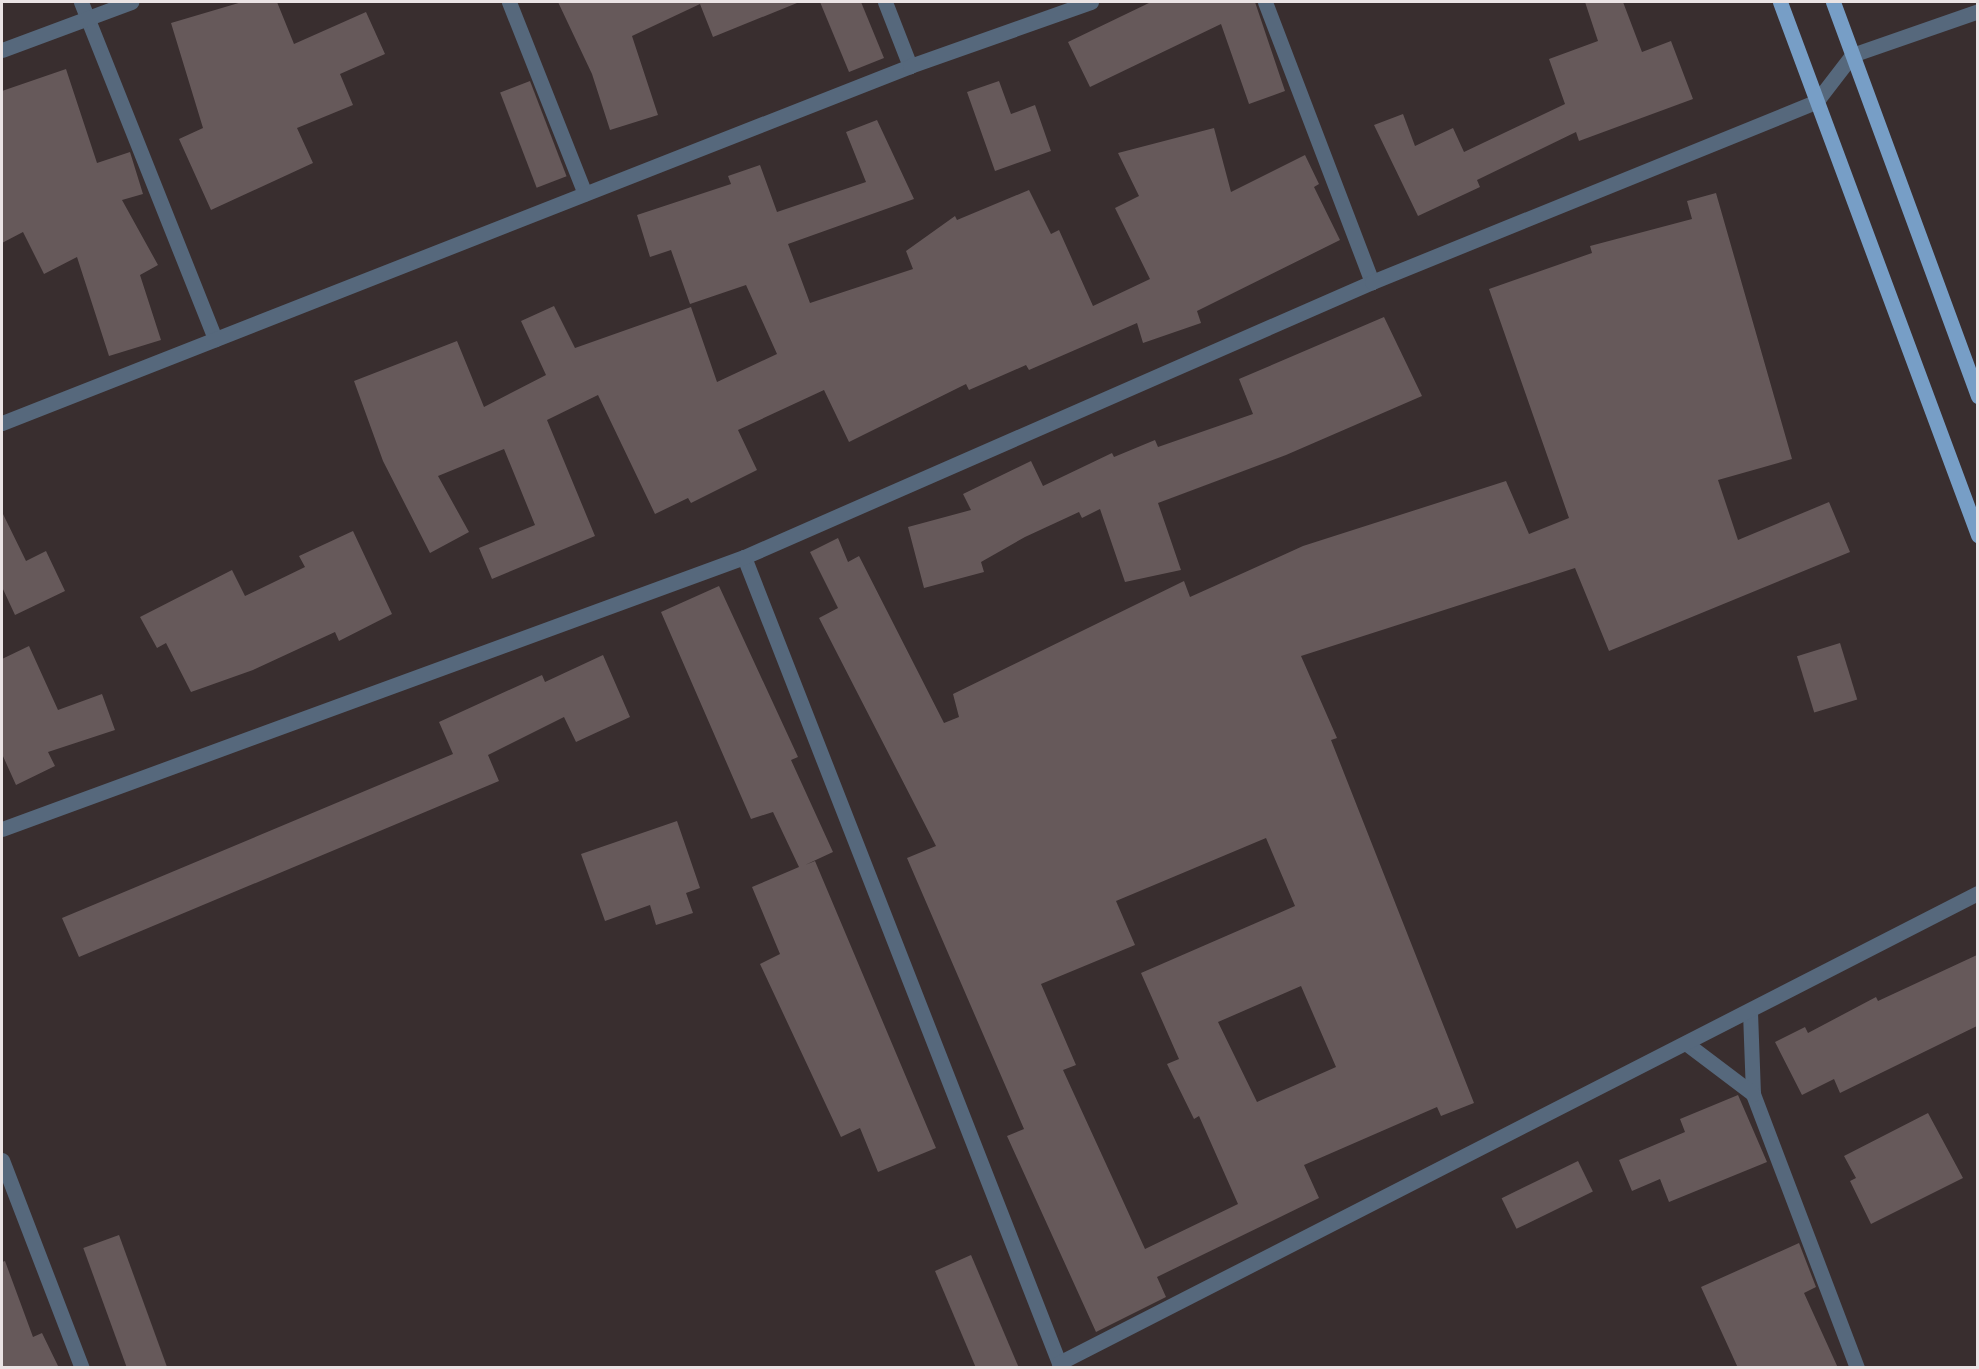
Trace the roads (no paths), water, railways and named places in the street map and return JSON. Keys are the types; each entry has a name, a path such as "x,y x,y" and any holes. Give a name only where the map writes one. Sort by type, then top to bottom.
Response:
{"main road":[{"path":"1780,2 1977,535"},
{"path":"1833,2 1977,396"}],"street":[{"path":"81,2 215,339"},
{"path":"2,50 131,2"},
{"path":"509,2 585,194"},
{"path":"885,2 910,66"},
{"path":"2,423 910,66 1091,2"},
{"path":"1265,2 1372,282"},
{"path":"2,829 744,557 1372,282 1816,102 1852,56 1977,11"},
{"path":"744,557 1060,1365 1750,1012 1977,893"},
{"path":"1750,1012 1753,1094 1857,1368"},
{"path":"1687,1044 1753,1094"},
{"path":"2,1160 82,1368"}]}
